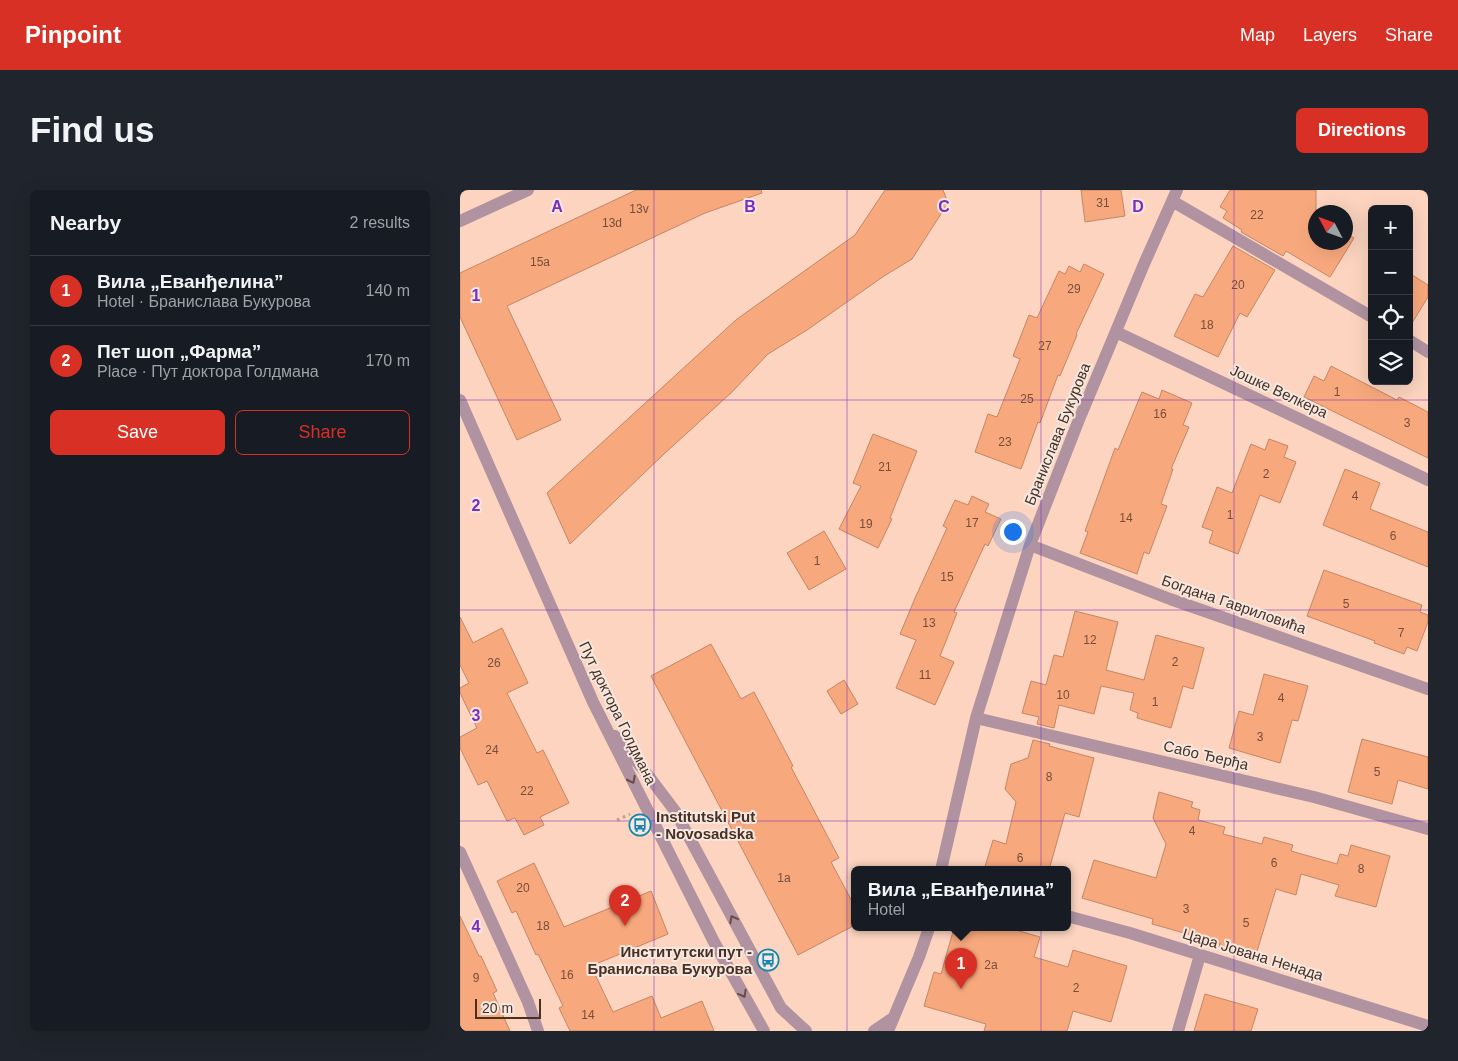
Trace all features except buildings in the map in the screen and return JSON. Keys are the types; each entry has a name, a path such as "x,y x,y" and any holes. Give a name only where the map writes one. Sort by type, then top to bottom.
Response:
{"street":[{"path":"460,221 528,190"},
{"path":"1175,196 1368,315"},
{"name":"Бранислава Букурова","path":"942,866 976,718 1030,545 1116,332 1175,196"},
{"name":"Јошке Велкера","path":"1116,332 1428,480"},
{"path":"1413,343 1428,352"},
{"name":"Пут доктора Голдмана","path":"460,400 602,721 714,942 764,1031"},
{"name":"Богдана Гавриловића","path":"1030,545 1170,600 1428,689"},
{"name":"Сабо Ђерђа","path":"976,718 1314,797 1428,829"},
{"path":"602,721 648,774 675,812 793,1031"},
{"path":"460,852 528,1002 538,1031"},
{"name":"Цара Јована Ненада","path":"1071,917 1428,1026"},
{"path":"874,1031 890,1027 928,931"},
{"path":"1178,1031 1200,955"},
{"path":"781,1008 806,1031"}],"path":[{"path":"618,820 632,813"}],"place":[{"name":"Institutski Put - Novosadska","path":"640,825"},
{"name":"Пет шоп „Фарма”","path":"625,926"},
{"name":"Институтски пут - Бранислава Букурова","path":"768,960"},
{"name":"Вила „Еванђелина”","path":"961,989"}]}
